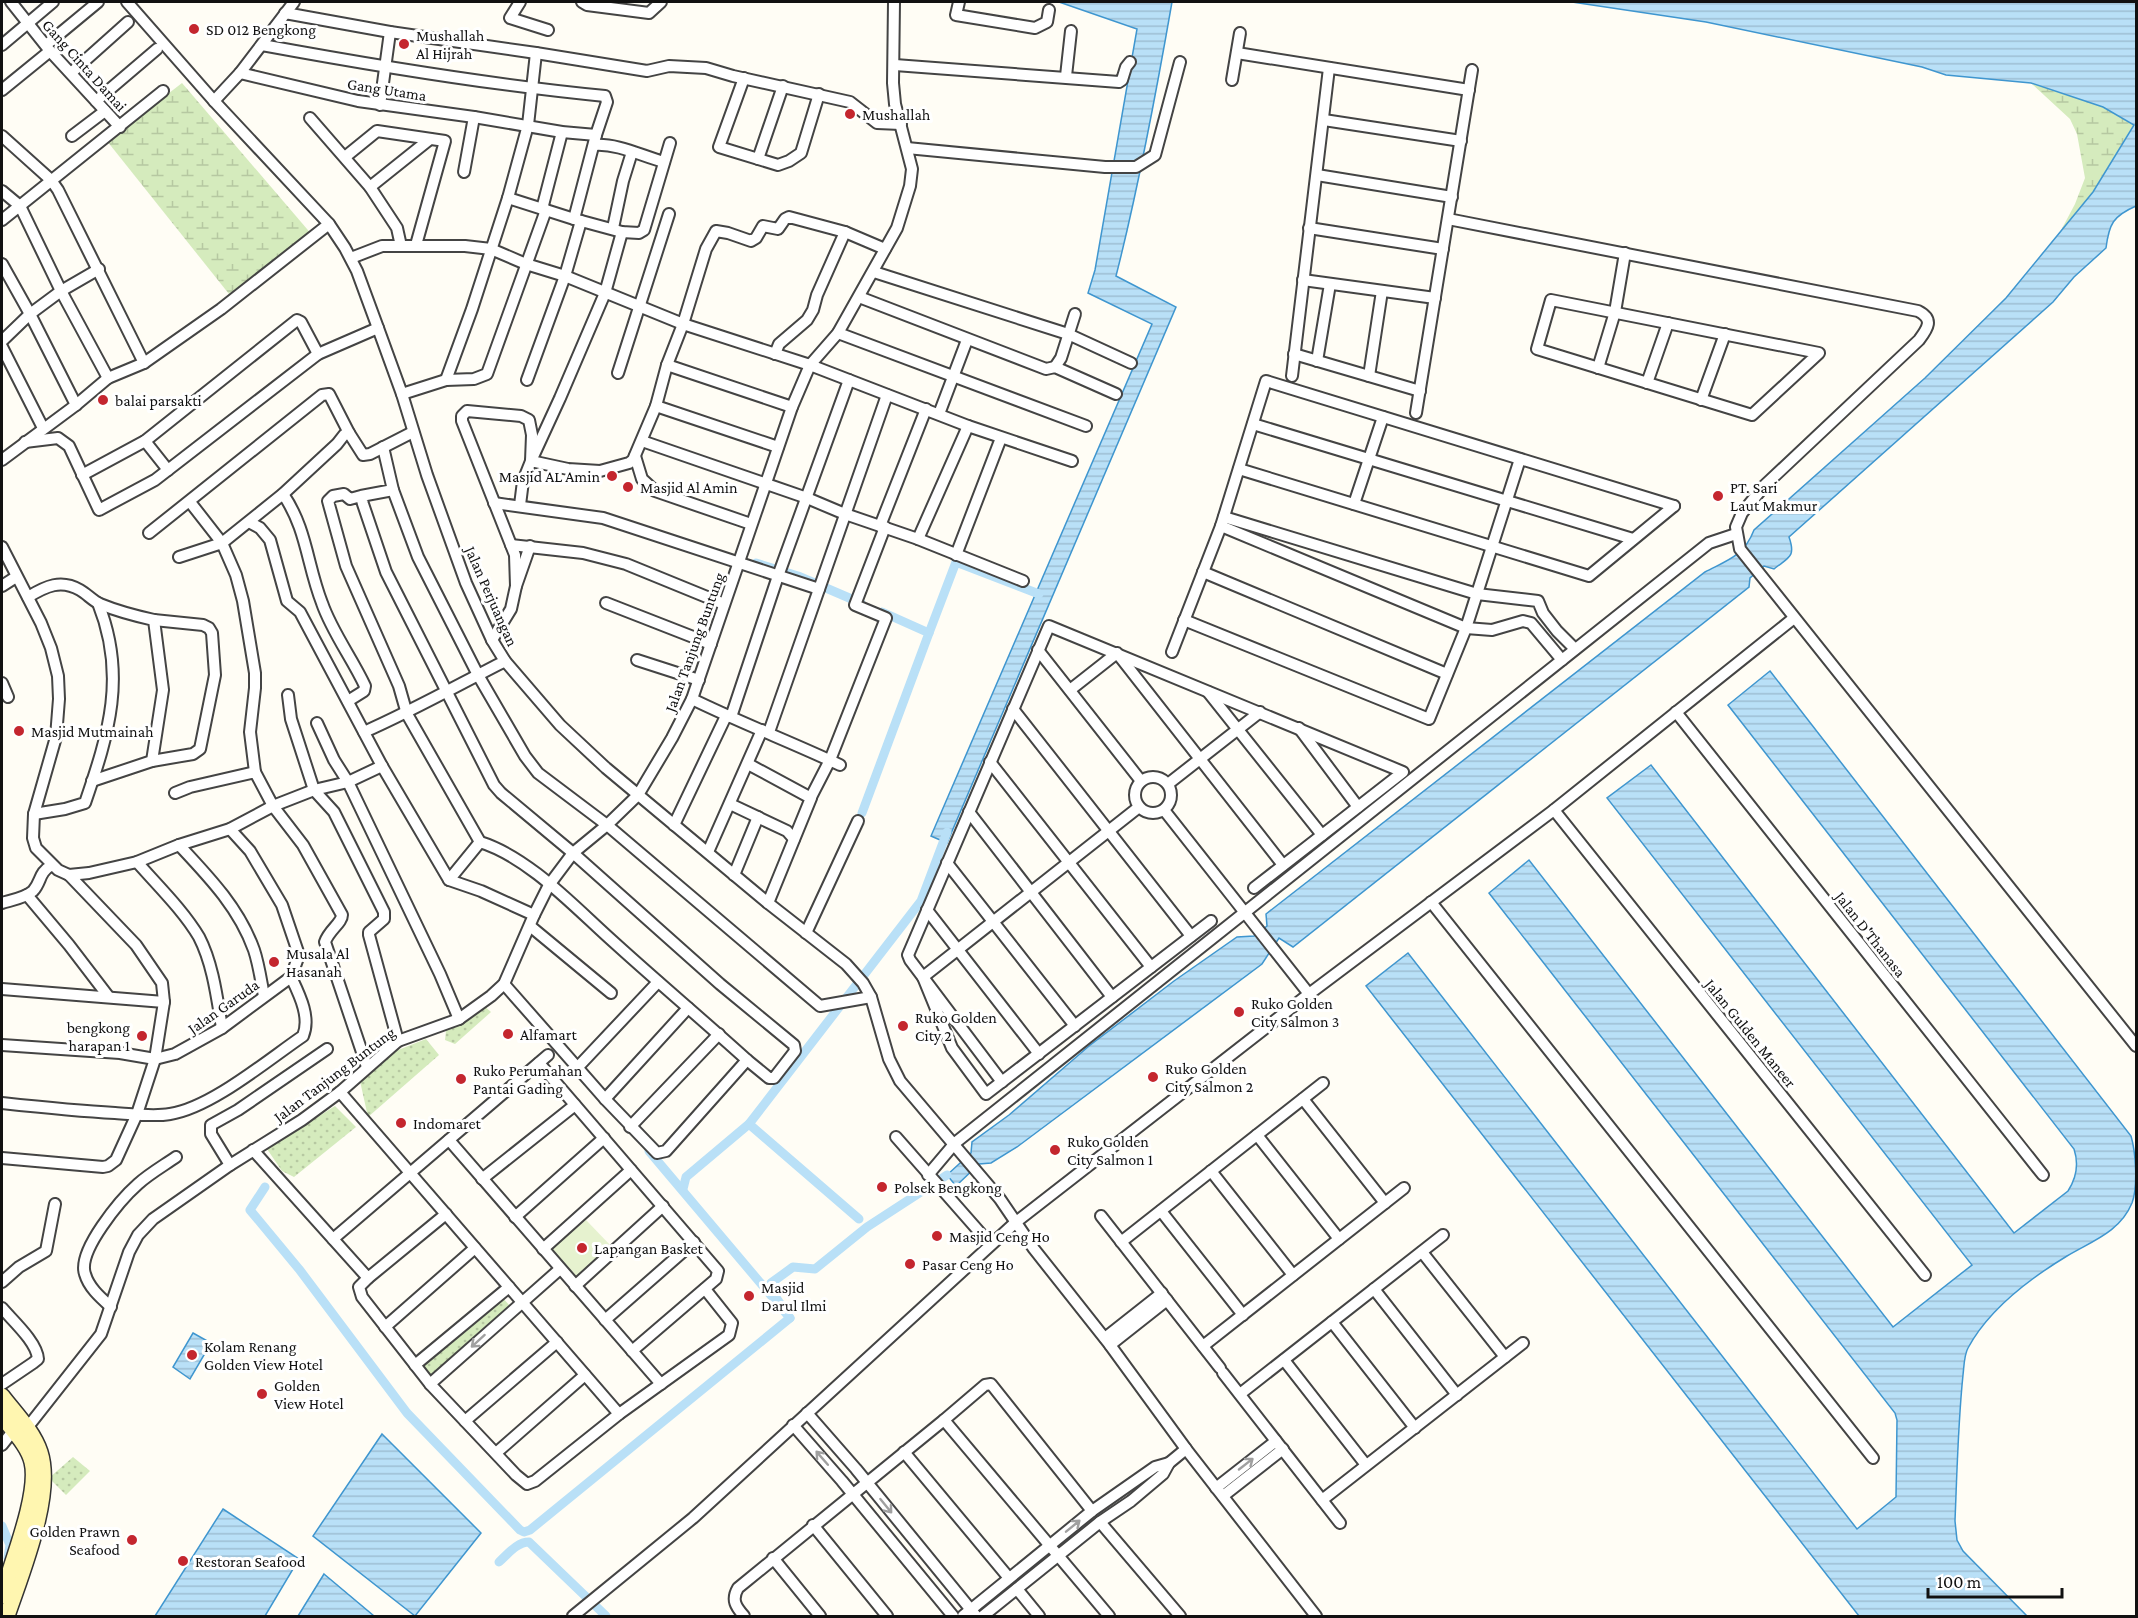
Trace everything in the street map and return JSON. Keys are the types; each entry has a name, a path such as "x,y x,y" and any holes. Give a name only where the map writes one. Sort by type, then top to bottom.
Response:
{"main road":[{"path":"2,1396 20,1430 32,1462 33,1472 30,1502 2,1596"},
{"path":"2,1416 37,1445 44,1471 42,1508 7,1617"}],"street":[{"name":"Gang Cinta Damai","path":"11,2 48,48 120,127"},
{"path":"2,45 53,2"},
{"path":"2,90 98,2"},
{"name":"Jalan Perjuangan","path":"127,2 214,101 329,224 351,258 402,394 412,432 466,583 492,640 505,661 560,725 638,795 768,903 846,964 864,983 872,997 889,1059 900,1081 979,1172 1034,1250 1108,1342 1186,1449 1316,1617"},
{"path":"214,101 240,73 294,2"},
{"path":"520,2 510,18 548,30"},
{"path":"582,2 587,5 649,13 661,2"},
{"name":"Jalan Tanjung Buntung","path":"2,1445 20,1430 101,1334 117,1281 138,1235 153,1219 230,1165 302,1120 340,1092 398,1041 459,1019 504,984 549,885 573,853 638,795 692,699 777,447 810,365 838,333 897,228 910,186 912,169 895,104 894,2"},
{"path":"959,2 956,15 1035,28 1047,22 1048,10"},
{"path":"285,13 390,32 536,52 647,71 669,66 706,68 854,104 877,123 901,124"},
{"path":"71,73 128,22"},
{"path":"1066,76 1071,31"},
{"path":"380,105 390,32"},
{"path":"1232,80 1240,33"},
{"path":"262,45 385,67 532,89 605,96 607,102 595,140 565,276 527,380"},
{"path":"96,101 157,49"},
{"path":"446,380 508,198 528,125 536,52"},
{"path":"1237,53 1469,90"},
{"path":"895,64 1119,82 1130,62"},
{"path":"907,148 1105,167 1136,167 1155,155 1180,62"},
{"path":"1292,376 1329,68"},
{"path":"1416,413 1472,70"},
{"name":"Gang Utama","path":"240,73 358,102 474,117 562,132 664,162"},
{"path":"744,78 719,147 777,165 801,153 819,94"},
{"path":"758,159 783,86"},
{"path":"2,220 162,92"},
{"path":"72,136 105,111"},
{"path":"464,172 474,117"},
{"path":"310,118 370,188 397,228 402,246"},
{"path":"1324,120 1461,141"},
{"path":"345,157 377,131 446,141 416,245"},
{"path":"402,394 446,380 481,377 490,370 544,210 562,132"},
{"path":"2,136 51,180 67,205 144,363"},
{"path":"370,188 430,139"},
{"path":"508,198 577,220 637,234 644,230 670,143"},
{"path":"520,505 523,481 531,461 605,293 617,230 623,181 632,152"},
{"path":"1317,175 1452,196"},
{"path":"2,191 20,206 61,291 108,378"},
{"path":"618,373 669,214"},
{"path":"531,461 568,469 600,471 629,463 642,441 656,406 667,365 683,324 706,249 716,231 752,241 763,226 778,229 789,217 845,232 885,249"},
{"path":"1448,219 1918,311 1929,319 1929,325 1919,340 1765,485 1742,513 1736,527 1740,549 2136,1046"},
{"path":"2,445 4,457 76,405 108,378 144,363 221,309 329,224"},
{"path":"1310,228 1443,249"},
{"path":"775,354 779,344 807,320 813,310 817,295 845,232"},
{"path":"351,258 382,246 465,246 491,249 683,324 810,365 968,426 1072,461"},
{"path":"1598,368 1615,312 1625,253"},
{"path":"2,264 76,405"},
{"path":"2,341 30,314 61,291 99,269"},
{"path":"874,272 1068,334 1131,363"},
{"path":"1303,280 1435,298"},
{"path":"1317,361 1330,284"},
{"path":"1369,376 1382,291"},
{"path":"859,297 1046,369 1055,367 1116,394"},
{"path":"1551,300 1615,312 1668,323 1819,353 1752,415 1537,349 1551,300"},
{"path":"1055,367 1061,358 1075,314"},
{"path":"82,475 145,441 297,320 301,322 318,354"},
{"path":"1647,383 1668,323"},
{"path":"24,442 63,439 69,446 99,510 155,480 318,354 378,328"},
{"path":"838,333 1086,426"},
{"path":"1701,400 1725,334"},
{"path":"939,414 967,340"},
{"path":"2,346 43,428"},
{"path":"1294,354 1420,391"},
{"path":"667,365 792,406"},
{"path":"674,825 729,716 849,380"},
{"path":"1172,652 1222,521 1266,381 1674,506 1589,576 1239,469"},
{"path":"148,533 190,502 322,395 329,394 363,455 412,432"},
{"path":"708,852 748,764 766,731 887,395"},
{"path":"656,406 777,447"},
{"path":"768,903 811,797 835,762 886,618 855,605 926,410"},
{"path":"516,586 515,555 462,416 467,411 521,416 529,420 532,435 531,461"},
{"path":"1354,504 1383,417"},
{"path":"1252,424 1633,539"},
{"path":"918,539 968,426"},
{"path":"179,557 222,543 284,494 344,435 349,433"},
{"path":"956,555 1002,438"},
{"path":"145,441 168,470"},
{"path":"642,441 807,498 1023,581"},
{"path":"383,447 393,490 418,557 478,675 525,756 538,773 607,825 820,1006 872,997"},
{"path":"634,456 642,479 655,491 751,524"},
{"path":"1184,620 1428,719 1466,628 1520,459"},
{"path":"361,496 386,572 494,785 795,1047 789,1059 771,1079 549,885 512,856 480,842 407,714 399,686 346,566 328,504 333,496 344,494 350,499 361,496 393,490"},
{"path":"284,494 301,525 322,605 365,686 364,692 348,701"},
{"path":"190,502 222,543 236,574 255,673 250,732 255,772 273,806 303,845 343,917 328,933 325,942 367,1067"},
{"path":"494,502 603,518 820,586"},
{"path":"1222,521 1477,594 1538,602 1557,631 1575,649"},
{"path":"1222,521 1466,628 1492,630 1523,621 1531,623 1562,660"},
{"path":"249,522 260,528 270,540 286,601 300,612 382,766 449,880 482,891 534,915"},
{"path":"930,1178 954,1143 1709,543 1736,534"},
{"path":"511,545 583,553 626,564 724,604"},
{"path":"492,640 511,609 516,586 530,546"},
{"path":"2,547 51,648 58,676 56,737 34,814 34,843 52,865 69,875 136,945 162,983 164,1002 154,1059 137,1114 116,1160 108,1166 2,1158"},
{"path":"1203,572 1448,674"},
{"path":"2,586 16,577"},
{"path":"28,597 42,588 60,583 72,586 98,603 154,620 203,625 212,633 215,675 200,749 193,754 152,761 92,781"},
{"path":"34,814 85,803 105,745 112,709 114,678 110,646 98,603"},
{"path":"606,603 711,644"},
{"path":"573,1617 693,1518 1016,1222 1308,994 1554,810 1794,618"},
{"path":"152,761 163,690 154,620"},
{"path":"1002,1082 922,977 908,955 1048,626 1403,772 1254,888"},
{"path":"1038,650 1142,781"},
{"path":"1070,690 1117,653"},
{"path":"1117,653 1283,865"},
{"path":"637,660 699,680"},
{"path":"364,732 407,714 505,661"},
{"path":"2,683 8,697"},
{"path":"1208,691 1322,835"},
{"path":"288,695 291,719 314,790 334,812 384,912 384,919 369,932 369,936 398,1041"},
{"path":"692,699 835,762"},
{"path":"1013,709 1191,936"},
{"path":"1168,784 1260,712"},
{"name":"Jalan D'Thanasa","path":"1676,712 2043,1175"},
{"path":"317,723 334,760 348,782 440,974 459,1019"},
{"path":"1299,728 1358,807"},
{"path":"990,762 1151,966"},
{"path":"748,764 811,797"},
{"path":"69,875 89,873 136,862 230,829 273,806 314,790 348,782 382,766"},
{"path":"175,793 255,772"},
{"path":"1151,777 1161,778 1168,784 1172,794 1170,803 1164,810 1156,814 1139,807 1135,798 1136,789 1142,781 1151,777"},
{"path":"730,804 787,831 794,838"},
{"path":"922,977 1139,807"},
{"path":"1164,810 1308,994"},
{"name":"Jalan Gulden Maneer","path":"1554,810 1925,1275"},
{"path":"969,812 1112,997"},
{"path":"734,875 758,817"},
{"path":"806,933 858,821"},
{"path":"2,1103 64,1110 171,1114 219,1094 303,1036 306,1027 301,999 291,977 299,955 282,905 250,851 230,829"},
{"path":"449,880 480,842"},
{"path":"179,845 223,893 245,930 255,952 264,996"},
{"path":"136,862 180,912 198,937 216,991 222,1028"},
{"path":"947,863 1075,1026"},
{"path":"2,903 27,896 34,889 44,870 52,865"},
{"path":"27,896 108,996"},
{"path":"1431,902 1873,1458"},
{"path":"927,910 1039,1054"},
{"path":"922,977 952,1048 986,1094 1211,921"},
{"path":"530,926 611,993"},
{"name":"Jalan Garuda","path":"2,1045 120,1053 154,1059 175,1054 222,1028 291,977"},
{"path":"577,1068 658,982"},
{"path":"504,984 605,1100 657,1153 664,1152 747,1060"},
{"path":"2,989 164,1002"},
{"path":"605,1100 688,1008"},
{"path":"630,1127 719,1034"},
{"path":"230,1165 211,1134 211,1125 238,1110 327,1049"},
{"path":"333,1239 548,1055"},
{"path":"539,1063 718,1271 716,1280 632,1351"},
{"path":"1121,1242 1323,1083"},
{"path":"340,1092 619,1414"},
{"path":"1303,1099 1385,1203"},
{"path":"482,1179 575,1106"},
{"path":"1257,1135 1339,1239"},
{"path":"896,1137 990,1244"},
{"path":"515,1216 604,1138"},
{"path":"448,1140 661,1384"},
{"path":"253,1150 368,1278"},
{"path":"111,1307 99,1296 85,1274 83,1266 87,1256 98,1232 117,1206 138,1185 176,1157"},
{"path":"543,1249 631,1170"},
{"path":"1211,1171 1293,1275"},
{"path":"1203,1346 1404,1188"},
{"path":"2,1282 19,1267 46,1251 55,1204"},
{"path":"575,1286 663,1206"},
{"path":"1161,1211 1243,1315"},
{"path":"446,1214 368,1278 360,1287 360,1293 430,1384 521,1480 528,1484 535,1481 619,1414 729,1335 732,1323 705,1289"},
{"path":"1101,1216 1340,1523"},
{"path":"1240,1394 1443,1235"},
{"path":"605,1320 694,1242"},
{"path":"385,1327 475,1248"},
{"path":"1422,1252 1505,1357"},
{"path":"430,1384 560,1269"},
{"path":"415,1365 509,1287"},
{"path":"1374,1289 1457,1395"},
{"path":"1108,1342 1165,1297"},
{"path":"2,1308 33,1345 38,1355 38,1359 33,1363 5,1381 2,1369"},
{"path":"1332,1322 1415,1428"},
{"path":"465,1421 557,1342"},
{"path":"1322,1500 1523,1343"},
{"path":"1284,1360 1366,1465"},
{"path":"496,1453 585,1375"},
{"path":"744,1617 736,1607 734,1594 738,1588 985,1385 991,1384 1092,1511"},
{"path":"807,1413 856,1469 970,1614 1009,1578 1092,1511 1155,1467 1169,1463"},
{"path":"944,1420 1109,1617"},
{"path":"793,1425 953,1617"},
{"path":"1219,1492 1279,1445"},
{"path":"983,1617 1100,1522 1131,1501 1163,1474 1169,1463 1186,1449"},
{"path":"904,1452 1009,1578"},
{"path":"842,1481 856,1469"},
{"path":"1123,1490 1131,1501"},
{"path":"1100,1522 1180,1617"},
{"path":"813,1525 887,1617"},
{"path":"905,1558 918,1546"},
{"path":"773,1558 820,1617"},
{"path":"1017,1589 1039,1617"}],"green space":[{"path":"182,83 313,236 229,294 107,141"},
{"path":"2031,83 2103,107 2134,124 2093,192 2058,236 2075,204 2085,178 2077,134 2070,119"},
{"path":"483,1005 491,1012 455,1044 445,1040 446,1031"},
{"path":"426,1039 439,1055 368,1117 360,1081 388,1054"},
{"path":"335,1106 356,1127 294,1177 282,1171 267,1149"},
{"name":"Lapangan Basket","path":"586,1220 611,1246 577,1277 552,1249"},
{"path":"502,1297 511,1307 426,1381 417,1370"},
{"path":"73,1457 90,1471 66,1495 49,1478"}],"water":[{"path":"1059,2 1172,2 1147,140 1116,276 1176,307 947,843 931,836 1152,324 1088,293 1095,270 1137,29"},
{"path":"1572,2 2136,2 2136,206 2117,217 2111,227 2106,248 2074,277 2053,302 1789,537 1792,549 1787,559 1774,569 1764,566 1750,578 1749,587 1293,947 1279,938 1262,964 1017,1147 991,1163 979,1164 956,1186 947,1175 971,1153 972,1142 1009,1115 1089,1046 1174,981 1237,937 1254,936 1267,926 1266,914 1705,572 1740,552 1754,530 1925,378 2006,298 2093,192 2134,125 2103,107 2031,83 1946,75 1922,67 1706,22"},
{"path":"1770,671 2131,1136 2133,1143 2136,1179 2134,1196 2127,1213 2113,1229 2053,1265 2011,1296 1987,1320 1968,1348 1964,1361 1955,1521 1957,1540 1963,1551 2027,1616 1859,1616 1366,986 1408,953 1857,1529 1896,1497 1897,1420 1895,1413 1489,893 1529,860 1893,1327 1972,1265 1607,798 1651,765 2014,1233 2068,1191 2076,1170 2074,1149 1728,705"},
{"name":"Kolam Renang Golden View Hotel","path":"193,1333 211,1343 190,1379 173,1367"},
{"path":"382,1434 481,1533 415,1616 313,1536"},
{"path":"223,1509 299,1559 265,1616 155,1616"},
{"path":"324,1574 374,1616 298,1616"}],"waterway":[{"path":"929,633 956,562 1039,594"},
{"path":"756,563 798,576 861,603"},
{"path":"862,813 929,633 882,612"},
{"path":"859,1219 749,1124 921,901 947,832"},
{"path":"683,1189 686,1177 749,1124"},
{"path":"649,1151 790,1318 775,1296 771,1283 793,1267 815,1269 867,1227 947,1175"},
{"path":"265,1187 250,1210 299,1269 407,1413 524,1532 530,1530 790,1318"},
{"path":"2,1526 10,1545 8,1558"},
{"path":"499,1562 517,1546 529,1542 606,1616"}],"place":[{"name":"SD 012 Bengkong","path":"194,29"},
{"name":"Mushallah Al Hijrah","path":"404,44"},
{"name":"Mushallah","path":"850,114"},
{"name":"balai parsakti","path":"103,400"},
{"name":"Masjid AL Amin","path":"612,476"},
{"name":"Masjid Al Amin","path":"628,487"},
{"name":"PT. Sari Laut Makmur","path":"1718,496"},
{"name":"Masjid Mutmainah","path":"19,731"},
{"name":"Musala Al Hasanah","path":"274,962"},
{"name":"Ruko Golden City Salmon 3","path":"1239,1012"},
{"name":"Ruko Golden City 2","path":"903,1026"},
{"name":"Alfamart","path":"508,1034"},
{"name":"bengkong harapan 1","path":"142,1036"},
{"name":"Ruko Golden City Salmon 2","path":"1153,1077"},
{"name":"Ruko Perumahan Pantai Gading","path":"461,1079"},
{"name":"Indomaret","path":"401,1123"},
{"name":"Ruko Golden City Salmon 1","path":"1055,1150"},
{"name":"Polsek Bengkong","path":"882,1187"},
{"name":"Masjid Ceng Ho","path":"937,1236"},
{"name":"Lapangan Basket","path":"582,1248"},
{"name":"Pasar Ceng Ho","path":"910,1264"},
{"name":"Masjid Darul Ilmi","path":"749,1296"},
{"name":"Kolam Renang Golden View Hotel","path":"192,1355"},
{"name":"Golden View Hotel","path":"262,1394"},
{"name":"Golden Prawn Seafood","path":"132,1540"},
{"name":"Restoran Seafood","path":"183,1561"}]}
